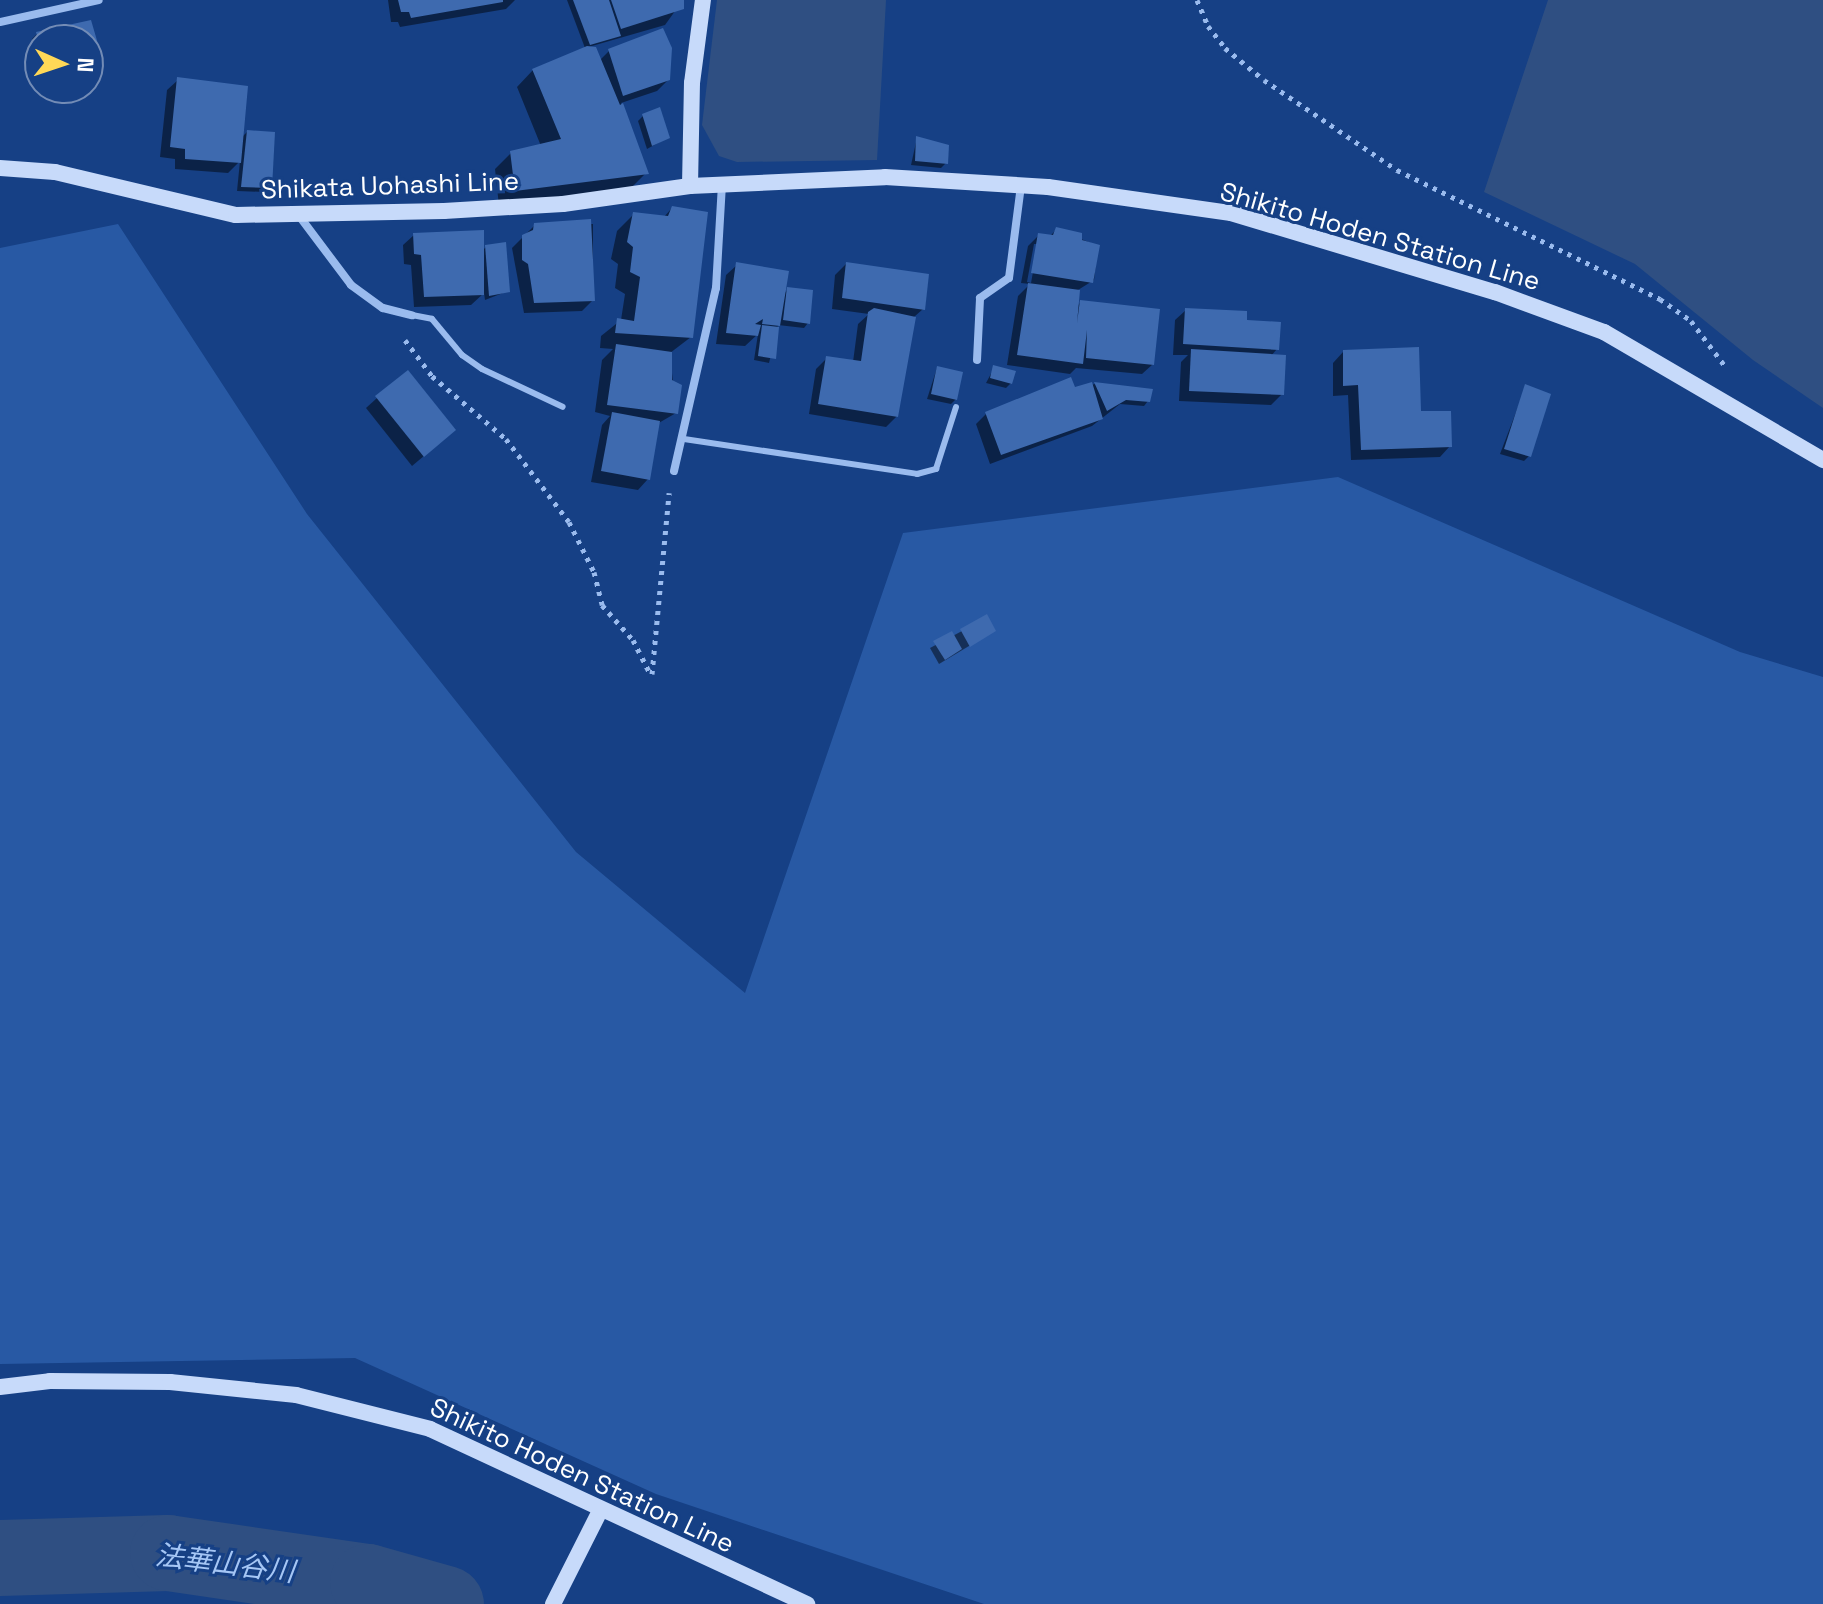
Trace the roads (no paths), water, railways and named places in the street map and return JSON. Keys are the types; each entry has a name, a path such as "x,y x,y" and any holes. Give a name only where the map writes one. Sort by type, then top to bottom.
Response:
{"main road":[{"path":"690,186 691,99 703,0"},
{"name":"Shikata Uohashi Line","path":"0,168 68,175 236,215 300,217 563,204 690,186"},
{"name":"Shikito Hoden Station Line","path":"690,186 885,177 1021,186 1231,213 1495,292 1604,332 1823,460"},
{"name":"Shikito Hoden Station Line","path":"0,1387 50,1381 170,1382 296,1395 430,1429 600,1511 807,1604"},
{"path":"553,1604 600,1511"}],"street":[{"path":"0,22 99,0"},
{"path":"674,471 684,439 716,288 722,184"},
{"path":"977,360 980,298 1009,278 1021,186"},
{"path":"300,217 351,285 391,310 412,315"}],"lane":[{"path":"412,315 432,319 462,355 482,369 563,407"},
{"path":"684,439 917,474 936,469 956,407"}],"waterway":[{"name":"法華山谷川","path":"0,1558 168,1553 368,1582 446,1604"}]}
